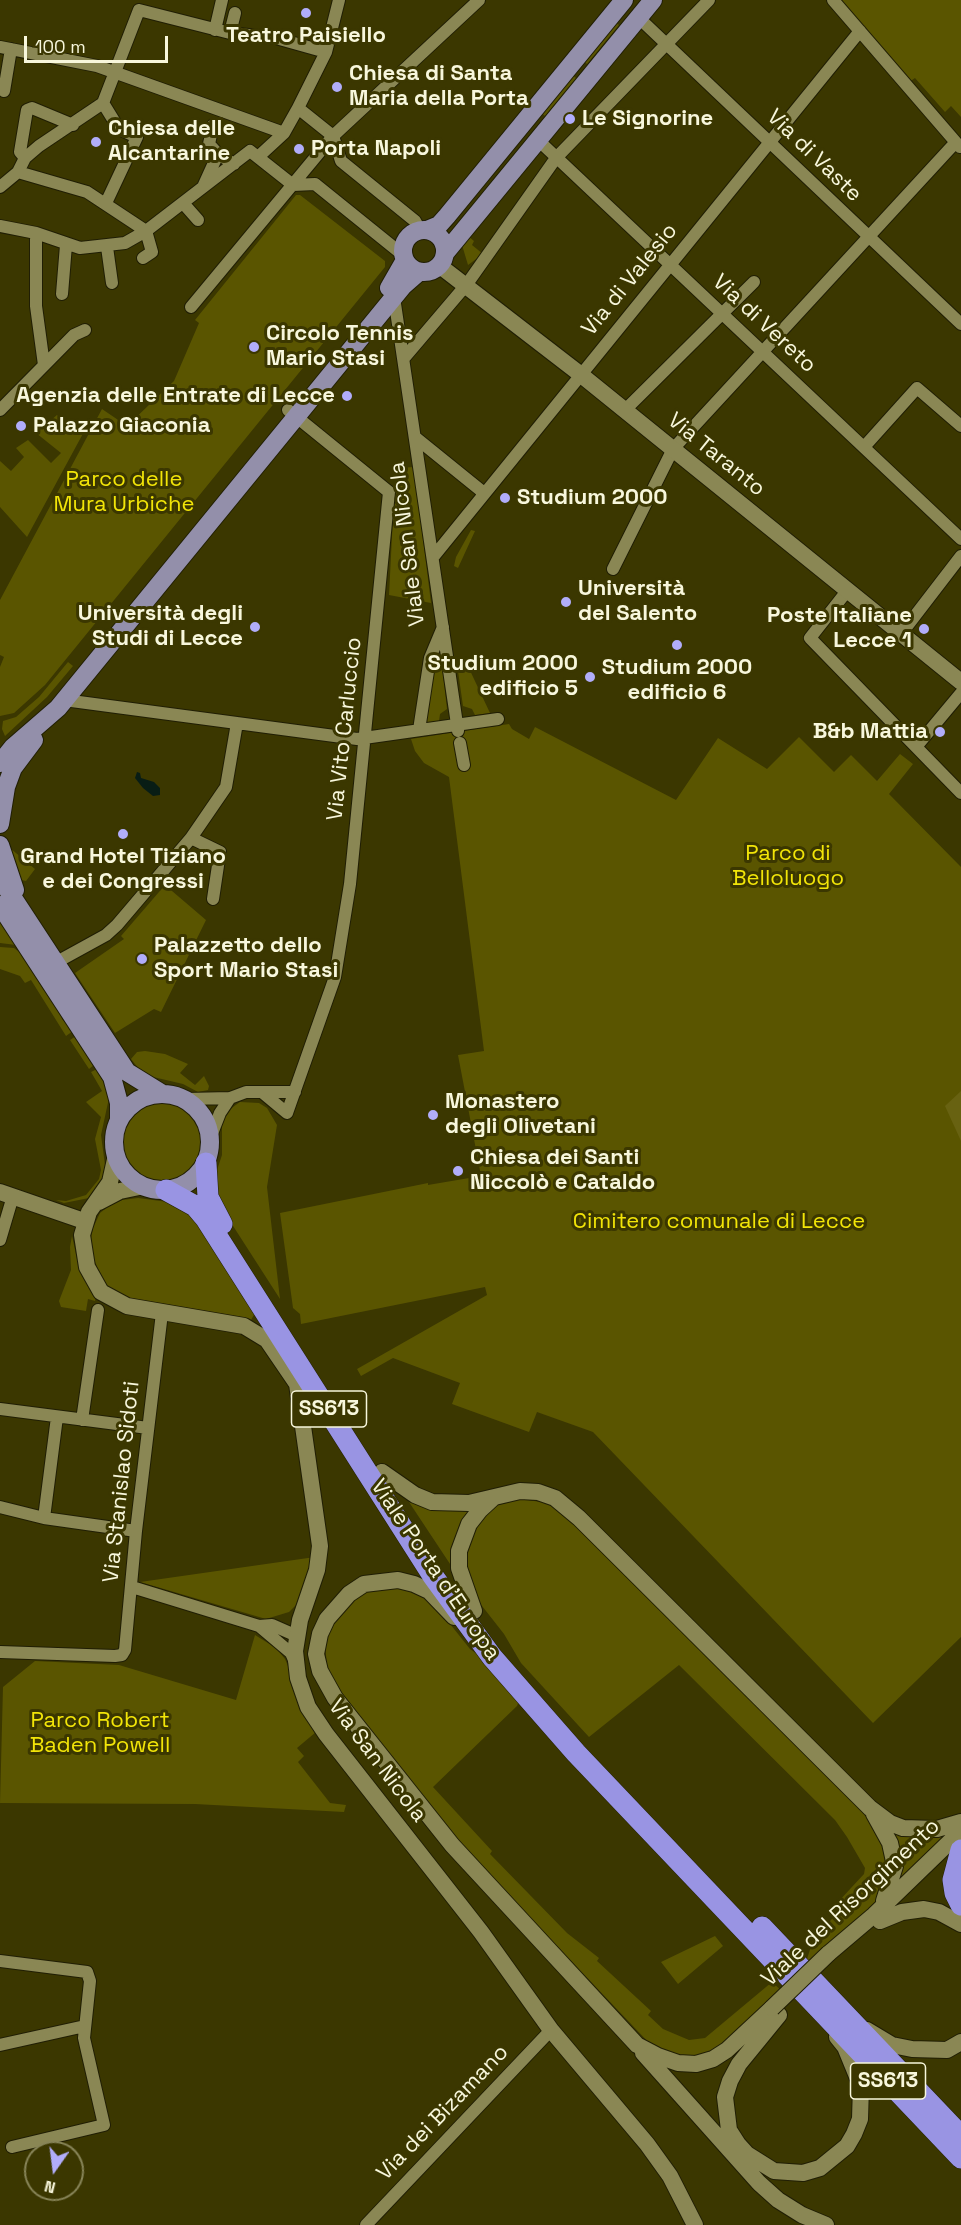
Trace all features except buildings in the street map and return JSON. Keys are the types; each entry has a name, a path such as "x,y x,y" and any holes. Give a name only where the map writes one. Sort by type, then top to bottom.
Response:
{"highway":[{"name":"Viale Porta d'Europa","path":"206,1163 205,1180 215,1212 328,1392 474,1611 563,1722 820,1998"},
{"name":"Viale Porta d'Europa","path":"166,1190 195,1206 206,1219 433,1576 478,1641 554,1729 820,1998"},
{"path":"961,1850 953,1880 955,1893 961,1905"},
{"name":"SS613","path":"820,1998 961,2136"},
{"name":"SS613","path":"820,1998 961,2158"}],"main road":[{"path":"409,262 433,271 653,0"},
{"path":"0,746 34,718 70,679 394,297 409,262 407,238 439,225 623,1"},
{"path":"423,230 441,237 443,259"},
{"name":"Via Taranto","path":"443,259 467,284 961,682"},
{"path":"0,824 2,796 14,768 61,704 293,414 409,262"},
{"path":"0,763 13,747 61,704"},
{"path":"0,845 26,920"},
{"path":"0,878 127,1072 161,1093 186,1099 198,1109 207,1122 210,1136"},
{"path":"0,905 112,1077 119,1102 119,1119 114,1134 116,1155 110,1182 84,1221 7,1194"},
{"path":"119,1119 135,1102 161,1093"},
{"name":"Viale Porta d'Europa","path":"206,1163 210,1136"},
{"name":"Viale Porta d'Europa","path":"116,1155 122,1169 144,1186 166,1190"},
{"path":"166,1190 181,1186 195,1177 206,1163"},
{"path":"98,1202 120,1191 144,1186"},
{"name":"Via San Nicola","path":"84,1221 82,1250 87,1268 101,1292 127,1306 235,1323 250,1329 267,1340 297,1384 320,1546 317,1570 297,1636 296,1664 303,1694 315,1720 481,1932 551,2030 647,2144 670,2176 695,2225"},
{"path":"382,1472 415,1495 432,1502 459,1504 513,1492 538,1492 555,1498 870,1809 890,1823 903,1828 937,1829 961,1822"},
{"path":"474,1611 459,1568 459,1551 469,1524 493,1498"},
{"path":"478,1641 429,1591 398,1580 381,1581 364,1584 337,1606 320,1634 316,1654 320,1671 335,1698 452,1845 725,2145 778,2200 802,2215 826,2225"},
{"path":"870,1809 890,1843 895,1866 889,1890 877,1918"},
{"name":"Viale del Risorgimento","path":"776,2011 877,1918 961,1832"},
{"path":"877,1918 924,1909 939,1912 961,1924"},
{"path":"776,2011 729,2081 725,2097 725,2113 729,2130 747,2154 774,2171 804,2173 820,2168 846,2146 857,2126 862,2103 861,2086 850,2056 820,2017 820,1998"},
{"path":"820,1998 871,2034 892,2044 932,2051 947,2050 961,2042"},
{"path":"637,2046 678,2063 696,2064 713,2059 727,2050 776,2011"},
{"path":"725,2145 717,2114 717,2094 723,2076 734,2059 776,2011"}],"street":[{"path":"215,30 222,0"},
{"path":"258,157 284,133 298,108 326,52 339,0"},
{"path":"191,307 333,136 479,0"},
{"path":"404,358 467,284 556,158 709,0"},
{"path":"613,569 673,449 762,351 958,145 833,0"},
{"path":"0,187 18,172 25,158 103,103 137,5 215,30 276,38 326,52"},
{"path":"230,33 235,13"},
{"name":"Via di Vaste","path":"639,18 961,324"},
{"name":"Via di Valesio","path":"434,556 860,31"},
{"path":"4,91 5,48 62,58 115,72 284,133"},
{"path":"103,103 119,129 137,137 106,203"},
{"path":"25,158 20,152 27,110 32,108 73,125"},
{"path":"298,108 333,136 341,161"},
{"path":"213,125 209,144 218,154 234,164"},
{"name":"Via di Vereto","path":"538,140 961,539"},
{"path":"0,226 36,233 66,245 92,249 125,243 146,231 250,151 293,185 315,184"},
{"path":"203,187 218,154"},
{"path":"313,160 328,155 341,161 423,230"},
{"path":"313,160 312,175 315,184 409,262"},
{"path":"18,172 66,184 106,203 146,231 152,252 143,258"},
{"path":"183,203 198,220"},
{"path":"36,233 36,306 44,365"},
{"path":"62,294 66,245"},
{"path":"107,246 112,283"},
{"path":"624,411 754,282"},
{"name":"Viale San Nicola","path":"394,297 443,627 430,658 419,730"},
{"path":"0,410 74,335 85,330"},
{"path":"864,447 917,388 961,426"},
{"name":"Via Vito Carluccio","path":"263,1093 287,1113 335,977 350,884 389,492 293,414"},
{"path":"416,438 484,493"},
{"path":"901,634 961,556"},
{"path":"848,591 810,638 961,793"},
{"path":"443,627 464,765"},
{"path":"916,747 961,693"},
{"path":"61,704 357,739 419,730 458,733 498,719"},
{"path":"55,963 106,935 117,925 191,838 226,787 237,723"},
{"path":"191,838 220,852 213,899"},
{"path":"186,1099 230,1098 246,1092 295,1092"},
{"path":"210,1136 220,1113 230,1098"},
{"path":"0,1240 7,1194"},
{"path":"82,1420 98,1310"},
{"name":"Via Stanislao Sidoti","path":"0,1652 122,1655 125,1650 136,1531 162,1313"},
{"path":"0,1409 148,1428"},
{"path":"44,1518 57,1417"},
{"path":"0,1507 44,1518 136,1531"},
{"path":"132,1587 273,1631 297,1636"},
{"path":"273,1631 305,1606"},
{"path":"273,1631 291,1653 296,1664"},
{"path":"0,1961 75,1968 87,1972 90,1982 84,2038 104,2125 12,2147"},
{"path":"0,2045 85,2026"},
{"name":"Via dei Bizamano","path":"366,2225 551,2030"}],"green space":[{"path":"841,0 961,0 961,117 951,106 945,112 915,78 909,82"},
{"path":"613,21 619,25 587,64 582,60"},
{"path":"571,74 576,78 545,116 540,112"},
{"name":"Parco delle Mura Urbiche","path":"296,195 300,195 385,261 385,267 45,685 14,713 0,716 0,667 4,657 0,655 0,600 102,409 127,426 174,381 199,323 195,320"},
{"path":"468,236 474,241 472,245 483,254 468,265 462,245"},
{"path":"57,415 69,427 74,421 86,428 27,537 0,507 0,461 11,471 24,457 16,448 28,440 51,463 61,453 36,433"},
{"path":"414,467 431,603 389,595 395,477 397,468"},
{"path":"471,530 475,531 458,568 454,566 456,557"},
{"path":"68,662 73,666 47,697 5,736 2,729 3,721 16,717 39,697"},
{"path":"466,662 490,713 475,715 472,709 463,706 457,664"},
{"path":"442,666 447,709 440,714 439,721 425,723 433,668"},
{"name":"Cimitero comunale di Lecce","path":"509,724 512,729 529,739 535,727 676,800 718,738 767,769 799,737 834,772 851,755 877,781 900,754 913,764 889,794 961,867 961,1637 873,1723 593,1432 537,1412 529,1432 452,1404 460,1383 393,1358 361,1376 357,1369 487,1295 485,1287 301,1324 300,1314 293,1308 280,1213 428,1183 428,1185 481,1176 458,1055 484,1051 449,777 424,763 415,751 411,739"},
{"path":"10,848 35,869 26,881 21,880"},
{"name":"Palazzetto dello Sport Mario Stasi","path":"165,885 206,920 161,1012 154,1009 115,1033 75,973 124,939 121,936"},
{"path":"0,921 16,945 0,943"},
{"path":"0,947 14,948 23,955 61,1013 62,1019 73,1031 66,1036 31,980 25,983 20,976 0,969"},
{"path":"76,1036 94,1065 89,1069 70,1040"},
{"path":"137,1052 165,1054 188,1064 180,1073 195,1085 204,1076 209,1086 208,1090 198,1092 183,1084 149,1076 131,1059"},
{"path":"97,1069 105,1082 109,1098 101,1135 105,1165 103,1179 89,1198 64,1203 56,1200 66,1201 86,1195 99,1179 101,1170 95,1139 101,1117 86,1102 102,1091 91,1072"},
{"path":"162,1099 178,1102 192,1111 201,1125 204,1141 201,1157 192,1171 178,1180 162,1183 146,1180 132,1171 123,1157 120,1141 123,1125 132,1111 146,1102"},
{"path":"240,1102 259,1103 267,1108 277,1125 267,1187 280,1299 217,1201 215,1176 222,1155 222,1122 226,1112"},
{"path":"138,1198 168,1202 190,1213 255,1313 251,1320 140,1302 115,1293 104,1283 92,1255 90,1243 93,1228 100,1213 110,1205 122,1200"},
{"path":"72,1236 79,1268 96,1297 95,1301 88,1299 86,1311 61,1307 59,1301 71,1270"},
{"path":"407,1499 477,1507 452,1567"},
{"path":"520,1499 548,1503 564,1511 857,1806 882,1836 890,1864 876,1903 810,1967 807,1959 814,1937 843,1908 838,1902 864,1874 865,1868 847,1837 835,1820 679,1665 589,1737 521,1663 504,1634 475,1597 463,1555 471,1531 495,1506"},
{"path":"315,1557 298,1603 289,1612 266,1619 140,1582"},
{"path":"389,1586 422,1594 435,1605 470,1649 482,1658 519,1701 517,1706 433,1787 492,1851 490,1854 567,1933 599,1958 597,1961 651,2011 648,2015 663,2029 689,2040 705,2038 772,1982 784,1993 727,2048 691,2059 651,2045 462,1846 332,1681 327,1666 325,1644 330,1627 340,1610 370,1589"},
{"name":"Parco Robert Baden Powell","path":"255,1635 276,1648 285,1659 316,1732 297,1748 304,1756 298,1762 330,1803 346,1805 344,1812 195,1804 0,1803 3,1687 35,1661 119,1665 236,1700"},
{"path":"889,1826 947,1834 899,1882"},
{"path":"715,1936 723,1946 678,1984 661,1962"}],"shaded area":[{"path":"137,772 140,773 141,778 154,782 160,788 160,795 153,796 143,788 135,778"},
{"path":"961,1091 961,1141 945,1106"}],"place":[{"name":"Teatro Paisiello","path":"306,13"},
{"name":"Chiesa di Santa Maria della Porta","path":"337,87"},
{"name":"Le Signorine","path":"570,119"},
{"name":"Chiesa delle Alcantarine","path":"96,142"},
{"name":"Porta Napoli","path":"299,149"},
{"name":"Circolo Tennis Mario Stasi","path":"254,347"},
{"name":"Agenzia delle Entrate di Lecce","path":"347,396"},
{"name":"Palazzo Giaconia","path":"21,426"},
{"name":"Studium 2000","path":"505,498"},
{"name":"Università del Salento","path":"566,602"},
{"name":"Università degli Studi di Lecce","path":"255,627"},
{"name":"Poste Italiane Lecce 1","path":"924,629"},
{"name":"Studium 2000 edificio 6","path":"677,645"},
{"name":"Studium 2000 edificio 5","path":"590,677"},
{"name":"B&b Mattia","path":"940,732"},
{"name":"Grand Hotel Tiziano e dei Congressi","path":"123,834"},
{"name":"Palazzetto dello Sport Mario Stasi","path":"142,959"},
{"name":"Monastero degli Olivetani","path":"433,1115"},
{"name":"Chiesa dei Santi Niccolò e Cataldo","path":"458,1171"}],"park label":[{"name":"Parco di Belloluogo","path":"788,866"}]}
